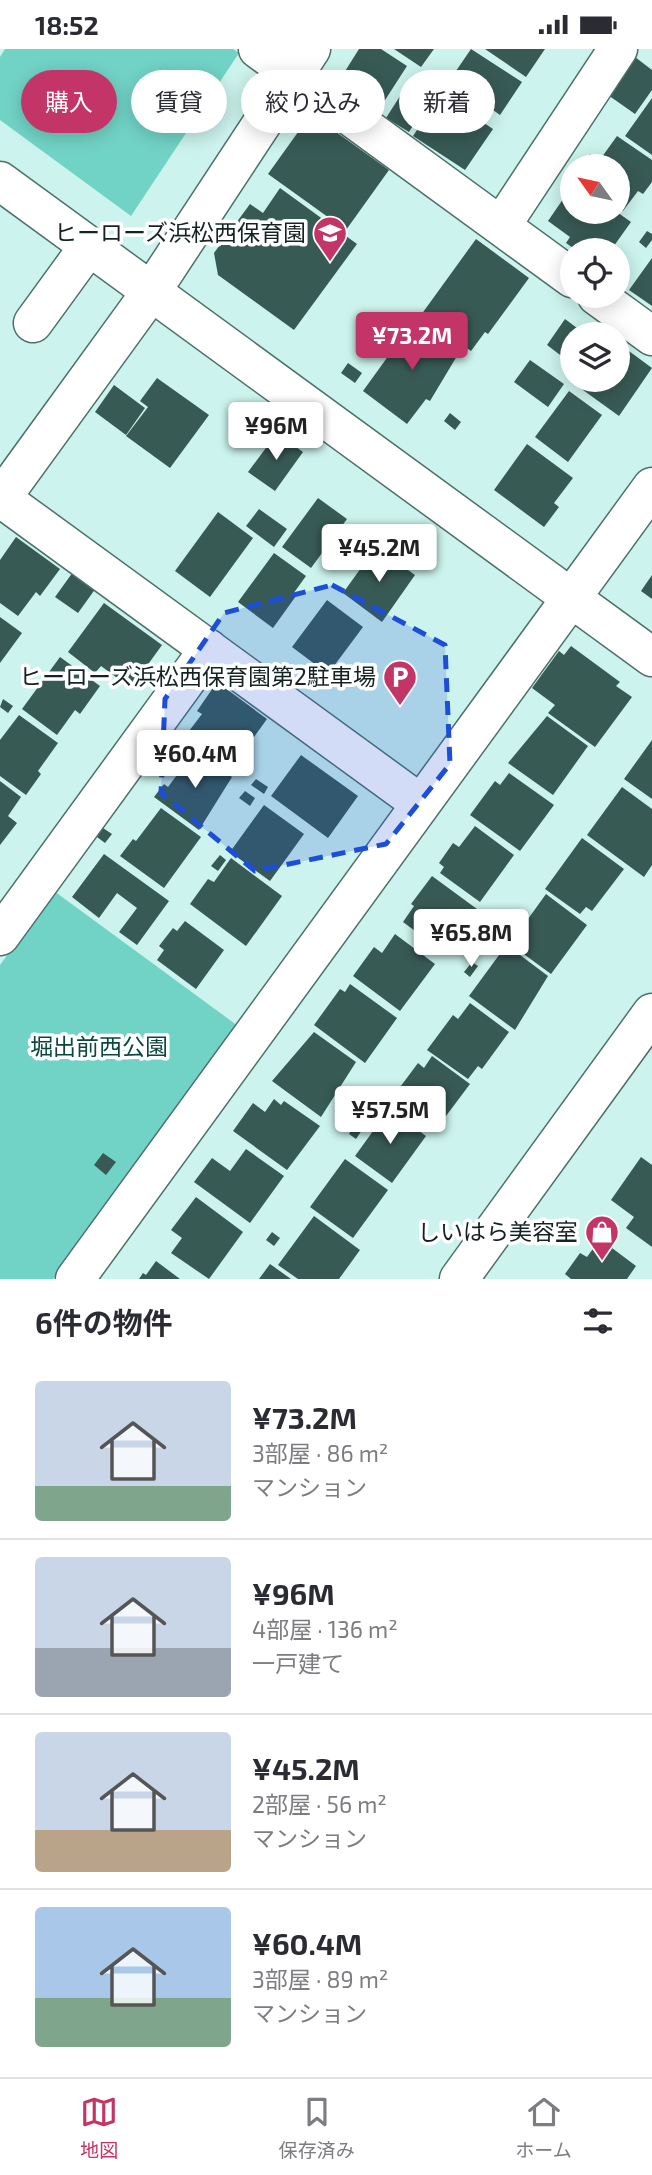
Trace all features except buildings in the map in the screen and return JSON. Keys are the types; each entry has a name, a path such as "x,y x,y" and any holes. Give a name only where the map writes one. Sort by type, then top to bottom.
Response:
{"street":[{"path":"258,49 302,62 501,226 560,269"},
{"path":"501,226 618,49"},
{"path":"302,62 151,292 1,499 421,804"},
{"path":"0,181 652,657"},
{"path":"33,323 89,246"},
{"path":"614,308 652,336"},
{"path":"75,1279 652,487"},
{"path":"0,936 209,649"},
{"path":"458,1279 652,1013"}],"highlighted area":[{"path":"332,585 445,645 450,764 386,844 255,871 161,793 165,699 224,613"}],"green space":[{"path":"5,49 233,49 239,53 227,71 131,70 131,133 186,133 131,216 0,120 0,57"},
{"name":"堀出前西公園","path":"54,891 238,1026 53,1279 0,1279 0,965"}],"place":[{"name":"ヒーローズ浜松西保育園","path":"330,263"},
{"name":"ヒーローズ浜松西保育園第2駐車場","path":"400,707"},
{"name":"しいはら美容室","path":"602,1262"}]}
